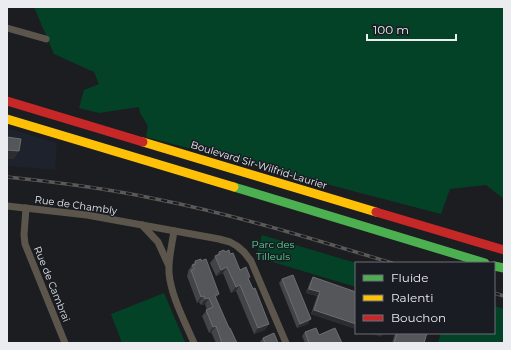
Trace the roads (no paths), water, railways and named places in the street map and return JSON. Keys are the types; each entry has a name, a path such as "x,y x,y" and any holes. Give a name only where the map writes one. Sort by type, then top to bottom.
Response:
{"main road":[{"name":"Boulevard Sir-Wilfrid-Laurier","path":"7,101 504,250"},
{"path":"7,119 482,262"}],"street":[{"path":"7,28 46,39"},
{"name":"Rue de Chambly","path":"7,206 87,215 222,240 234,244 244,252 253,264 286,343"},
{"name":"Rue de Cambrai","path":"26,208 24,244 65,343"},
{"path":"141,225 158,242 169,265"},
{"path":"174,231 169,265 170,282 194,343"}],"railway":[{"path":"7,177 97,188 182,204 273,228 389,262"},
{"path":"495,293 504,296"}],"park label":[{"name":"Parc des Tilleuls","path":"273,250"}]}
